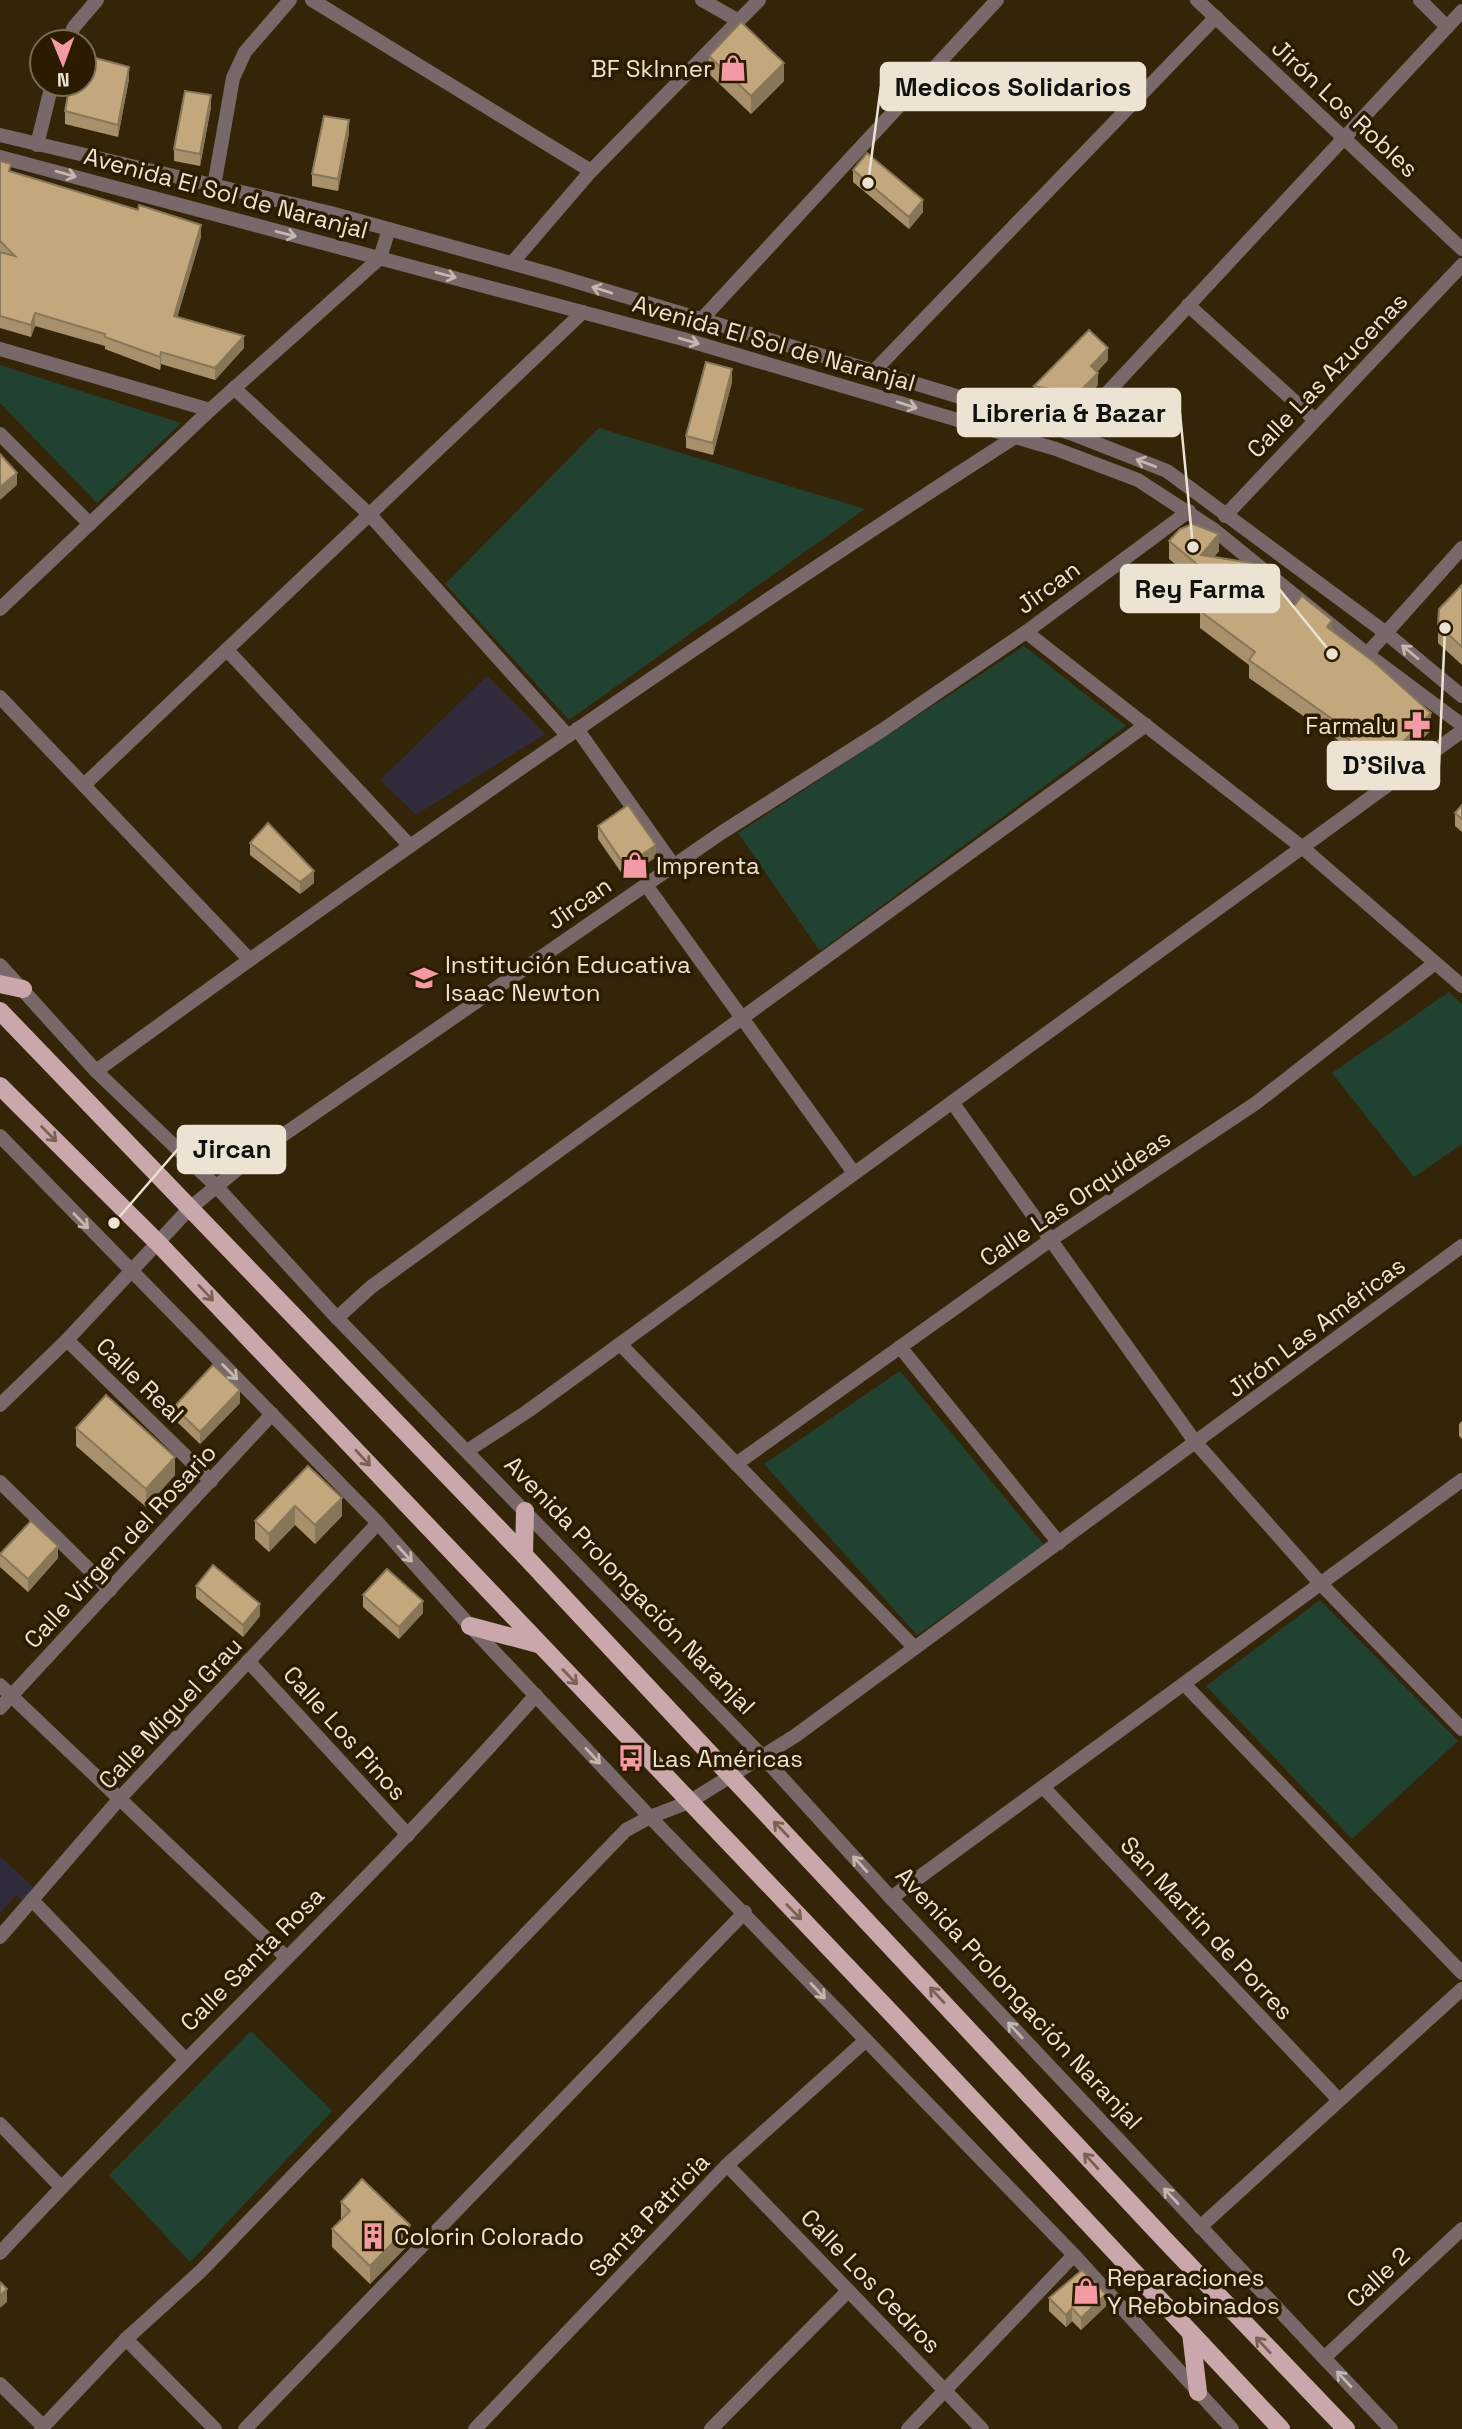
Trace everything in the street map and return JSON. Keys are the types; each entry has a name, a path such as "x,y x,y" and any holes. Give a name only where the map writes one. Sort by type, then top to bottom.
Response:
{"main road":[{"path":"0,984 23,989"},
{"path":"0,1010 524,1555 1193,2271 1346,2429"},
{"path":"0,1086 159,1244 1280,2429"},
{"path":"524,1555 525,1511"},
{"path":"470,1626 539,1645"},
{"path":"1191,2333 1198,2392"}],"street":[{"path":"74,28 97,0"},
{"path":"214,186 233,78 245,52 290,0"},
{"path":"312,0 591,171"},
{"path":"702,0 739,21"},
{"path":"512,263 591,171 759,0"},
{"path":"702,319 997,0"},
{"name":"Jirón Los Robles","path":"1197,0 1462,249"},
{"path":"1420,0 1447,26"},
{"path":"1070,433 1462,11"},
{"path":"874,371 1216,17"},
{"path":"37,145 49,98"},
{"name":"Avenida El Sol de Naranjal","path":"0,135 389,229 512,263 874,371 1070,433 1167,471 1386,633 1462,696"},
{"name":"Avenida El Sol de Naranjal","path":"0,157 583,312 1015,437 1138,480 1189,511 1367,654 1462,725"},
{"path":"0,609 210,410 380,258 389,229"},
{"name":"Calle Las Azucenas","path":"1225,516 1462,265"},
{"path":"1188,306 1315,419"},
{"path":"84,785 583,312"},
{"path":"0,349 210,410"},
{"path":"234,388 370,515 572,732 674,866"},
{"path":"0,434 90,524"},
{"path":"96,1071 572,732 879,524 1015,437"},
{"name":"Jircan","path":"0,1405 67,1340 189,1209 257,1153 674,866 881,731 1026,632 1189,511"},
{"path":"1367,654 1462,548"},
{"path":"1026,632 1303,848 1462,986"},
{"path":"227,650 410,846"},
{"path":"0,696 250,959"},
{"path":"337,1318 371,1287 1146,725"},
{"path":"467,1451 620,1344 1462,731"},
{"path":"646,885 854,1173"},
{"name":"Calle Las Orquídeas","path":"736,1464 1049,1241 1256,1104 1435,963"},
{"name":"Avenida Prolongación Naranjal","path":"0,965 96,1071 216,1186 337,1318 763,1757 891,1898 1391,2429"},
{"path":"952,1102 1196,1443 1320,1583 1462,1729"},
{"path":"0,1136 378,1523 470,1626 650,1817 746,1912 865,2041 1074,2255 1232,2429"},
{"name":"Jirón Las Américas","path":"41,2427 126,2339 201,2271 626,1830 650,1817 689,1802 763,1757 1462,1246"},
{"name":"Calle Real","path":"67,1340 211,1481"},
{"path":"620,1344 915,1648"},
{"path":"900,1346 1059,1543"},
{"name":"Calle Virgen del Rosario","path":"0,1708 272,1414"},
{"path":"891,1898 1462,1480"},
{"path":"0,1482 110,1590"},
{"name":"Calle Miguel Grau","path":"0,1937 121,1797 378,1523"},
{"name":"Calle Los Pinos","path":"248,1661 408,1835"},
{"path":"0,1685 121,1797 286,1957"},
{"path":"1185,1685 1462,1973"},
{"name":"Calle Santa Rosa","path":"0,2253 61,2187 408,1835 536,1695"},
{"name":"San Martin de Porres","path":"1044,1788 1338,2099"},
{"path":"32,1900 186,2059"},
{"path":"245,2429 746,1912"},
{"path":"1200,2227 1462,1989"},
{"name":"Santa Patricia","path":"475,2429 727,2165 865,2041"},
{"path":"0,2124 61,2187"},
{"name":"Calle Los Cedros","path":"727,2165 982,2429"},
{"name":"Calle 2","path":"1324,2358 1462,2229"},
{"path":"908,2429 1074,2255"},
{"path":"711,2429 848,2291"},
{"path":"126,2339 215,2429"},
{"path":"0,2384 41,2427"}],"shaded area":[{"path":"487,676 545,734 416,815 380,780"},
{"path":"0,1856 34,1888 22,1900 17,1895 0,1913"}],"green space":[{"path":"0,365 181,423 97,503 0,403"},
{"path":"599,428 865,509 569,720 445,584"},
{"path":"1024,646 1126,726 820,951 738,833"},
{"path":"1449,992 1462,1004 1462,1144 1414,1177 1332,1073"},
{"path":"900,1371 1045,1546 917,1635 764,1464"},
{"path":"1320,1600 1458,1741 1352,1839 1206,1686"},
{"path":"251,2031 332,2111 190,2262 109,2175"}],"building":[{"path":"741,22 784,63 751,96 709,56"},
{"path":"98,59 129,67 118,125 65,111 67,98 98,98"},
{"path":"185,91 211,95 200,154 174,149"},
{"path":"324,116 349,120 338,179 312,174"},
{"path":"867,153 923,200 909,217 853,170"},
{"path":"0,161 11,164 9,171 138,210 139,205 201,225 174,316 244,336 215,368 161,352 160,357 105,337 105,334 35,313 31,325 0,316 0,252 15,256 0,241"},
{"path":"1089,330 1108,348 1091,366 1098,373 1077,394 1034,386"},
{"path":"706,362 732,369 713,443 686,436"},
{"path":"0,454 17,473 0,487"},
{"path":"1193,524 1219,534 1201,555 1252,563 1266,570 1294,606 1302,596 1332,620 1327,627 1374,662 1431,713 1397,748 1376,764 1345,736 1349,731 1249,660 1255,652 1200,611 1221,584 1169,541 1180,529"},
{"path":"1462,585 1462,647 1438,625 1439,609"},
{"path":"628,805 656,845 625,866 598,826"},
{"path":"1462,805 1462,819 1455,813"},
{"path":"268,823 314,871 300,882 250,843"},
{"path":"213,1365 240,1390 200,1432 174,1407"},
{"path":"106,1395 175,1457 146,1489 76,1428"},
{"path":"308,1466 342,1498 315,1525 295,1506 269,1534 255,1521"},
{"path":"31,1521 58,1546 28,1579 0,1554"},
{"path":"213,1565 260,1604 243,1625 196,1586"},
{"path":"387,1569 423,1601 399,1627 363,1595"},
{"name":"Colorin Colorado","path":"362,2179 410,2225 370,2266 332,2229 350,2211 341,2202"},
{"path":"1082,2270 1106,2294 1081,2318 1072,2308 1066,2315 1049,2298"},
{"path":"0,2282 7,2289 0,2296"}],"place":[{"name":"BF Sklnner","path":"733,68"},
{"name":"Medicos Solidarios","path":"868,183"},
{"name":"Libreria & Bazar","path":"1193,547"},
{"name":"D'Silva","path":"1445,628"},
{"name":"Rey Farma","path":"1332,654"},
{"name":"Farmalu","path":"1417,725"},
{"name":"Imprenta","path":"635,865"},
{"name":"Institución Educativa Isaac Newton","path":"424,978"},
{"name":"Jircan","path":"114,1223"},
{"name":"Las Américas","path":"631,1758"},
{"name":"Colorin Colorado","path":"373,2236"},
{"name":"Reparaciones Y Rebobinados","path":"1086,2291"}]}
